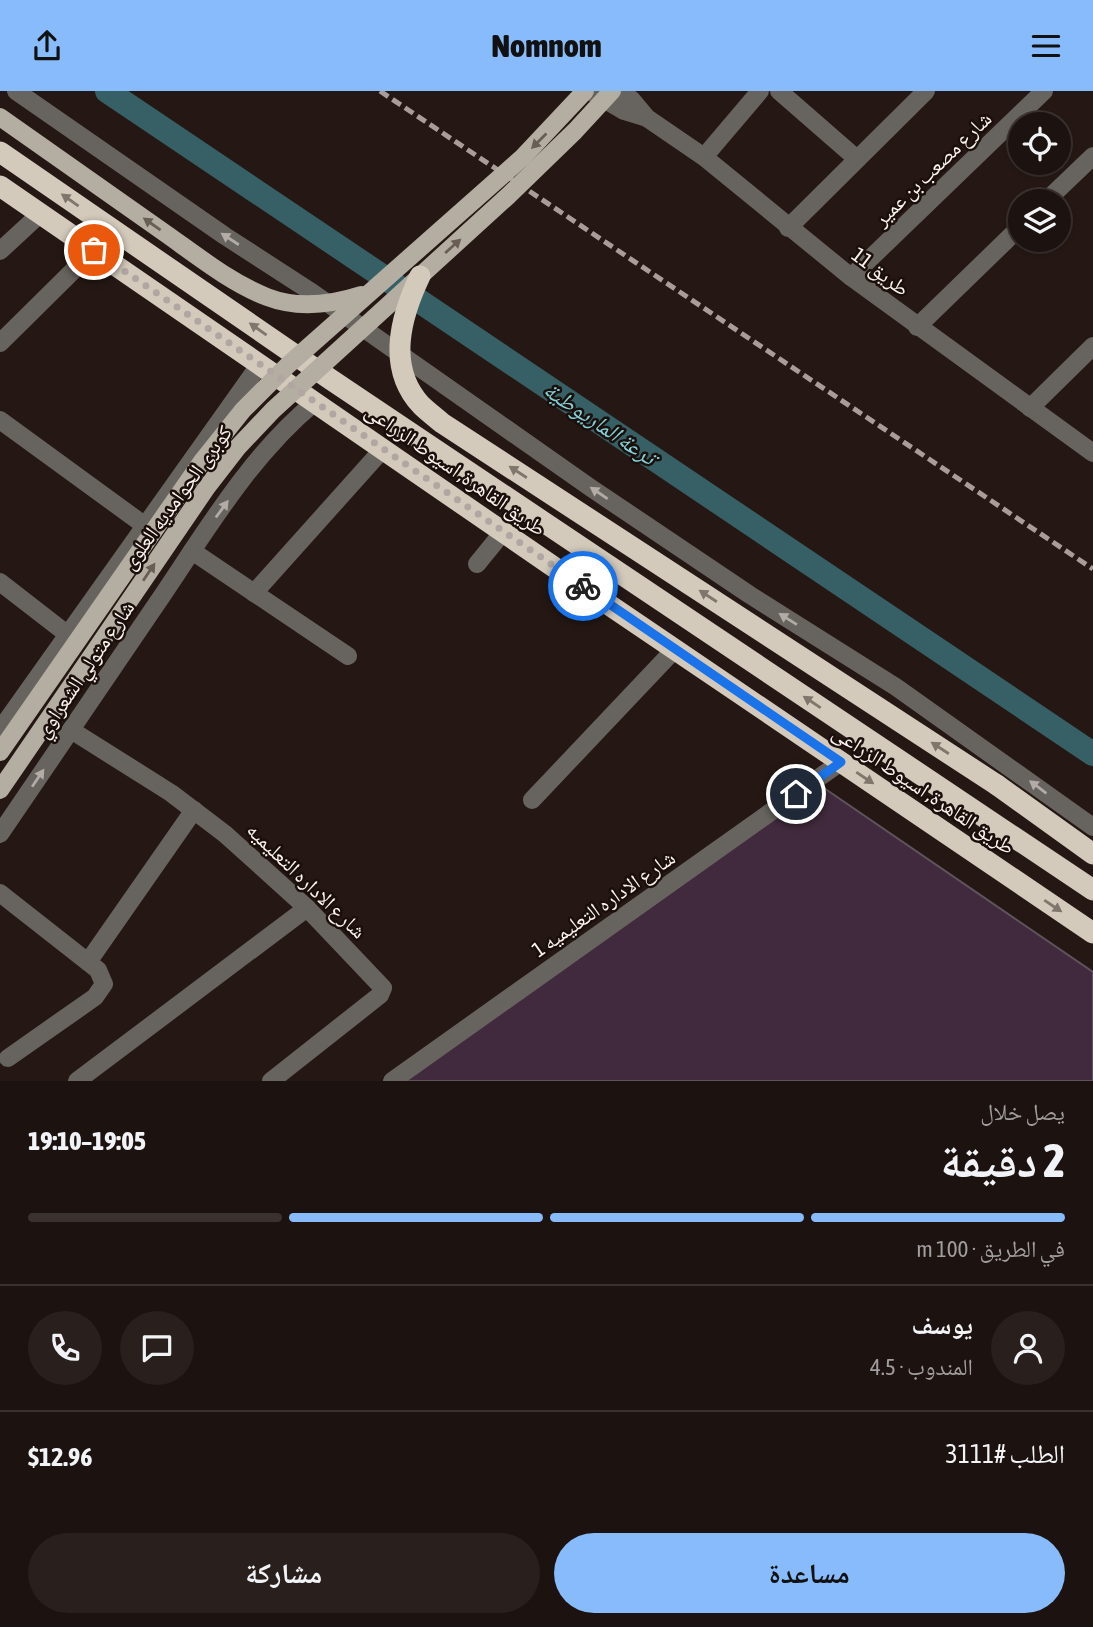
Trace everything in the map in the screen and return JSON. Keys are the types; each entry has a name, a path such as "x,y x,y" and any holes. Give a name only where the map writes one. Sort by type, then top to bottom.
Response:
{"highway":[{"name":"طريق القاهرة, اسيوط الزراعى","path":"0,152 330,379 1093,890"},
{"name":"طريق القاهرة, اسيوط الزراعى","path":"0,185 503,532 1093,933"},
{"path":"421,276 400,327 399,357 405,378 420,403 442,423 997,785 1093,853"}],"main road":[{"name":"كوبرى الحوامديه العلوى","path":"0,752 222,435 265,387 368,292 523,157 588,91"},
{"name":"كوبرى الحوامديه العلوى","path":"0,790 222,467 273,410 508,196 612,91"},
{"path":"0,117 198,256 268,297 317,305 368,292"}],"street":[{"path":"16,91 225,236 313,293 591,488 750,595 896,687 1093,827"},
{"name":"طريق 11","path":"588,91 629,98 647,118 704,157 850,277 1093,453"},
{"path":"704,157 760,91"},
{"path":"779,91 857,159"},
{"path":"788,228 926,91"},
{"name":"شارع مصعب بن عمير","path":"850,277 1044,91"},
{"path":"1059,189 1093,156"},
{"path":"0,251 40,214"},
{"path":"917,327 1008,239"},
{"path":"0,343 94,250"},
{"path":"1030,408 1093,346"},
{"name":"شارع متولي الشعراوي","path":"0,730 260,364"},
{"name":"شارع متولي الشعراوي","path":"0,834 248,472 282,432 315,402"},
{"path":"0,420 144,525"},
{"path":"254,593 383,449"},
{"path":"477,564 503,532"},
{"path":"192,551 348,656"},
{"path":"0,582 67,634"},
{"path":"532,800 674,649"},
{"name":"شارع الاداره التعليميه","path":"71,730 194,810 225,834 307,908 381,984 383,991 380,995 271,1081"},
{"name":"شارع الاداره التعليميه 1","path":"392,1081 841,762"},
{"path":"88,962 194,810"},
{"path":"0,893 98,970 104,984 99,993 8,1058"},
{"path":"77,1081 307,908"}],"building":[{"path":"821,786 1093,972 1093,1081 404,1081"}],"waterway":[{"name":"ترعة الماريوطية","path":"107,91 1093,754"}],"railway":[{"path":"380,91 1093,569"}],"way so far":[{"path":"94,250 583,586"}],"route":[{"path":"583,586 841,762 796,794"}]}
